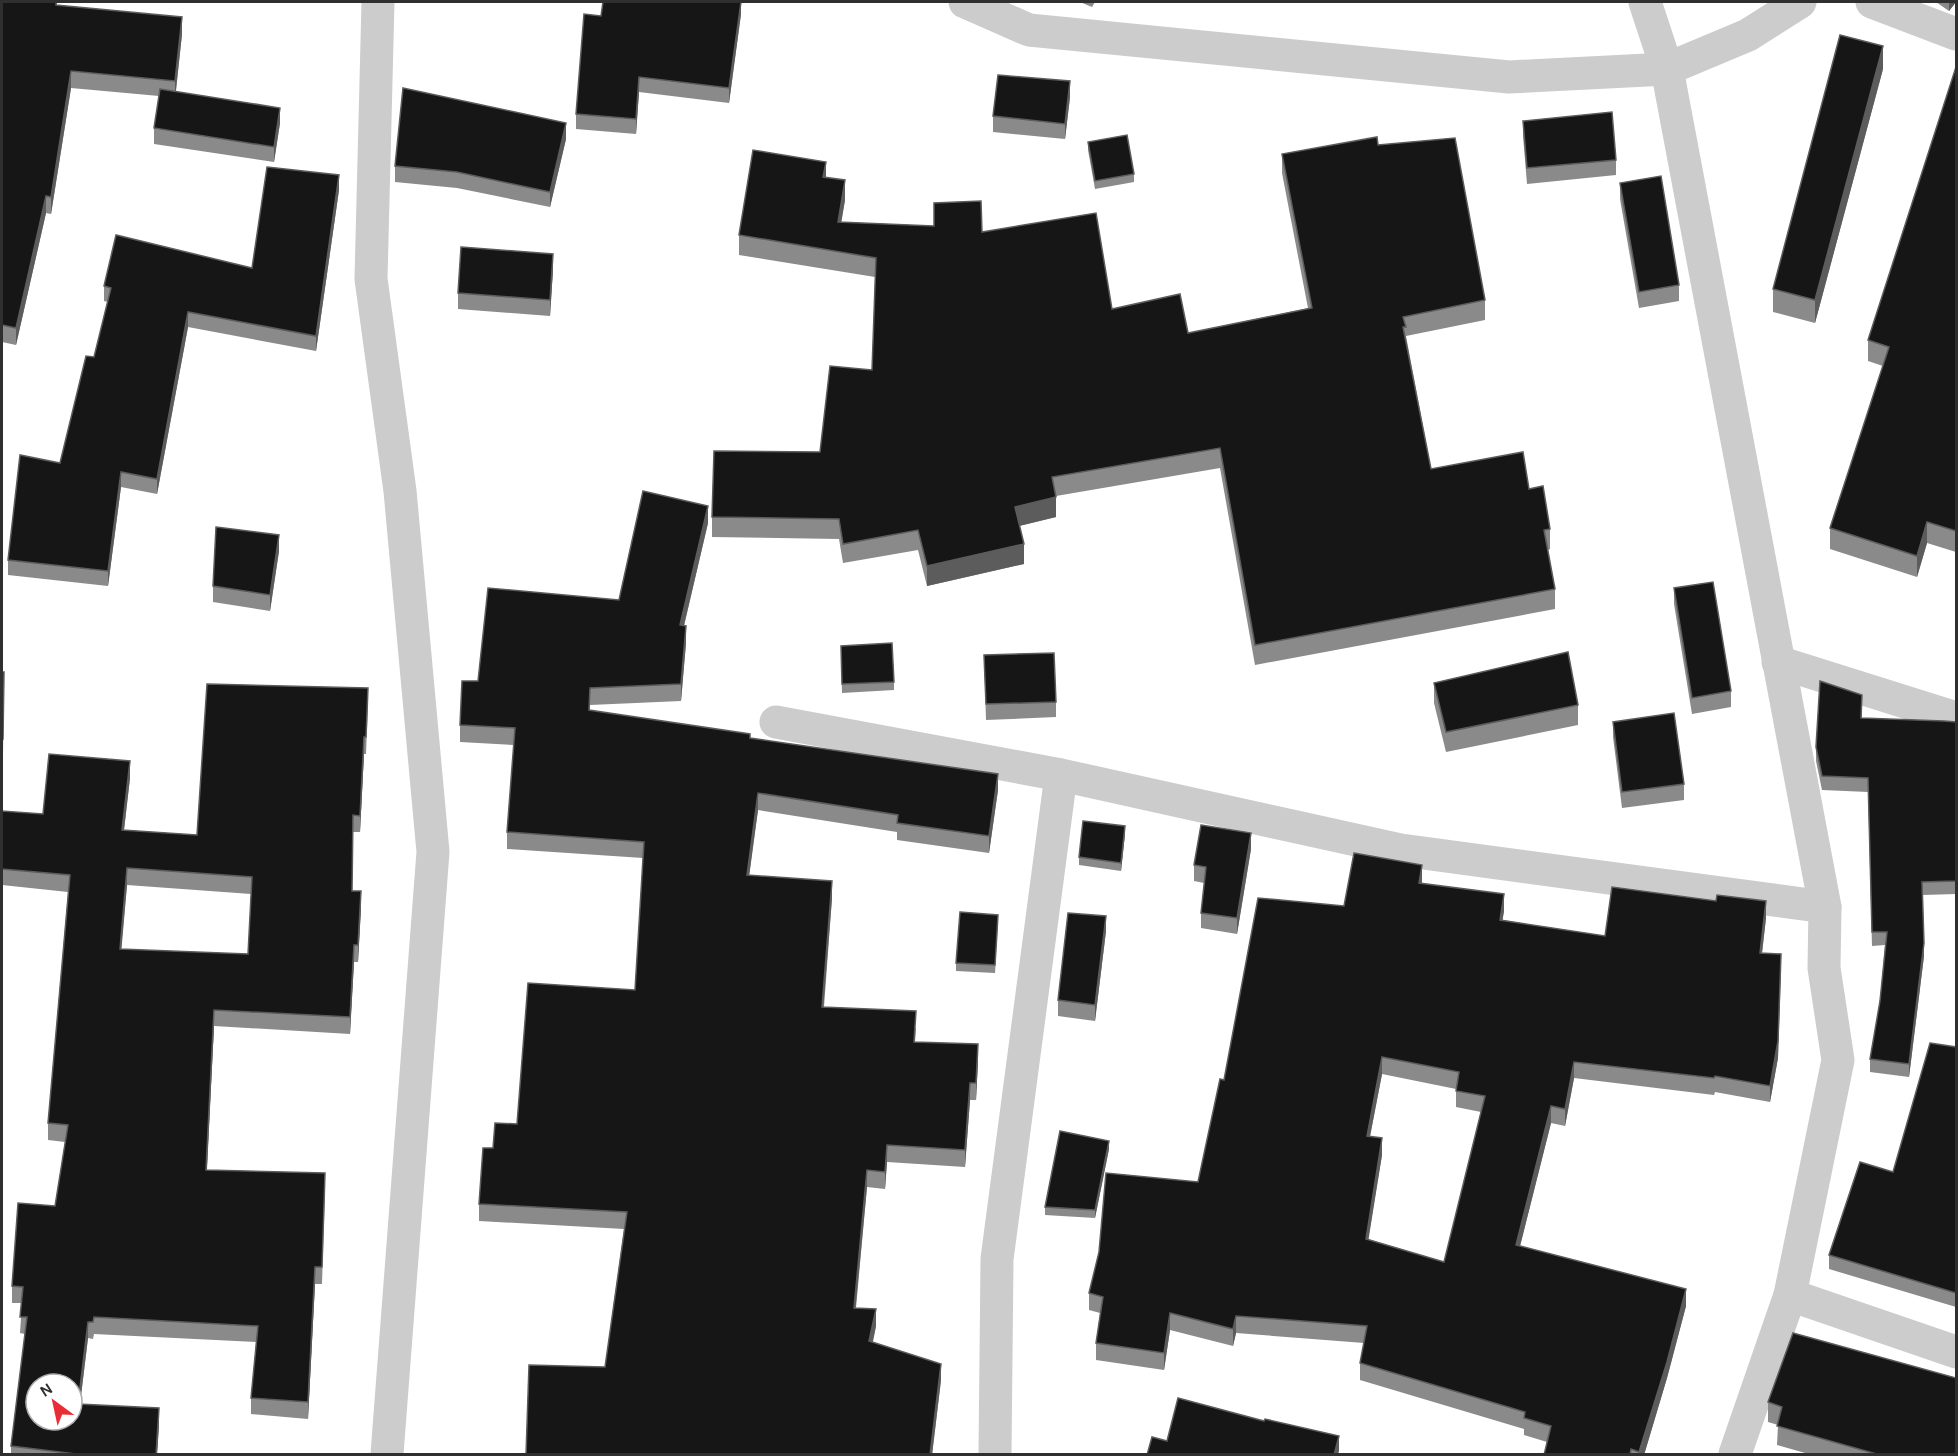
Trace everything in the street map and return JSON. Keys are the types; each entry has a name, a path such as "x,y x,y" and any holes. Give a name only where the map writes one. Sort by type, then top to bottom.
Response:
{"street":[{"path":"378,2 371,279 400,492 434,852 387,1455"},
{"path":"965,2 1029,30 1509,77 1667,69 1748,35 1800,2"},
{"path":"1645,2 1667,69 1825,907 1824,968 1838,1060 1790,1295 1735,1455"},
{"path":"1872,2 1956,34"},
{"path":"1778,663 1956,718"},
{"path":"776,722 1060,775 1401,850 1825,907"},
{"path":"995,1455 998,1259 1060,775"},
{"path":"1790,1295 1956,1352"}],"building":[{"path":"2,2 56,2 56,5 182,17 175,81 71,71 51,197 46,196 16,328 2,325"},
{"path":"603,2 741,2 729,88 639,77 636,119 576,114 584,14 601,16"},
{"path":"1840,35 1883,46 1815,300 1773,289"},
{"path":"1956,67 1956,531 1927,522 1917,556 1830,528 1889,347 1868,340"},
{"path":"998,75 1070,81 1065,124 993,116"},
{"path":"403,88 566,123 550,192 457,172 395,166"},
{"path":"160,89 280,108 274,147 154,128"},
{"path":"1612,112 1616,160 1527,168 1523,121"},
{"path":"1127,135 1134,174 1095,181 1088,142"},
{"path":"1377,137 1378,145 1455,138 1485,300 1403,317 1406,327 1403,327 1431,469 1523,452 1529,489 1543,486 1550,529 1544,530 1555,589 1255,645 1220,448 1052,477 1056,497 1015,507 1024,544 927,566 918,530 843,544 839,519 712,517 714,451 820,452 830,366 872,370 876,258 739,235 753,150 826,162 823,177 845,180 838,222 934,226 934,203 981,201 982,232 1096,213 1112,309 1180,294 1188,333 1312,308 1282,154"},
{"path":"267,167 339,175 316,336 188,312 157,479 121,472 108,571 8,560 20,455 60,463 86,356 94,357 111,288 104,286 116,235 252,268"},
{"path":"1661,176 1679,285 1639,292 1620,183"},
{"path":"461,247 553,254 550,300 458,293"},
{"path":"643,491 708,506 680,625 686,626 681,684 590,688 589,710 750,734 750,738 998,774 989,836 897,823 898,815 758,793 747,875 832,881 822,1007 916,1011 914,1042 978,1044 976,1083 970,1083 965,1150 887,1145 885,1172 867,1170 854,1308 876,1309 869,1341 941,1364 930,1455 526,1455 529,1365 605,1367 627,1212 479,1204 483,1148 493,1148 495,1123 517,1124 528,983 635,990 644,842 507,832 515,728 460,725 462,681 478,681 488,588 619,600"},
{"path":"216,527 279,535 270,595 213,586"},
{"path":"1713,582 1731,691 1692,698 1674,588"},
{"path":"892,643 894,682 842,684 841,646"},
{"path":"1568,652 1578,705 1446,732 1434,683"},
{"path":"1054,653 1056,702 986,704 984,655"},
{"path":"2,672 4,672 3,739 2,739"},
{"path":"1820,681 1862,695 1861,718 1956,722 1956,881 1922,882 1924,943 1909,1064 1870,1059 1880,1001 1887,932 1872,932 1868,778 1822,776 1816,747"},
{"path":"207,684 368,688 360,816 353,815 352,891 361,891 358,945 354,945 350,1017 214,1010 206,1170 325,1173 322,1267 315,1267 308,1402 251,1398 258,1326 94,1317 93,1322 88,1322 82,1372 24,1372 24,1432 84,1432 84,1404 159,1408 156,1455 84,1455 11,1446 27,1317 20,1317 23,1287 12,1286 18,1203 55,1206 68,1125 48,1123 70,875 2,869 2,811 43,814 49,754 130,761 122,830 197,835","holes":["127,868 252,877 248,954 120,949"]},
{"path":"1674,713 1684,784 1622,792 1613,722"},
{"path":"1083,821 1125,826 1121,863 1079,857"},
{"path":"1201,825 1251,833 1237,918 1201,913 1206,867 1194,865"},
{"path":"1354,853 1422,865 1419,883 1504,894 1500,920 1605,936 1612,887 1716,901 1717,895 1766,901 1760,953 1781,954 1778,1041 1770,1086 1715,1076 1714,1078 1574,1062 1565,1109 1551,1106 1516,1245 1686,1289 1667,1362 1639,1452 1631,1449 1630,1455 1544,1455 1551,1426 1524,1418 1525,1412 1360,1363 1367,1326 1236,1316 1233,1329 1170,1313 1164,1353 1096,1343 1103,1297 1089,1293 1099,1252 1106,1173 1198,1182 1220,1079 1224,1080 1258,898 1344,906","holes":["1382,1057 1459,1072 1456,1091 1485,1096 1444,1262 1366,1239 1382,1138 1367,1136"]},
{"path":"960,912 998,915 995,965 956,963"},
{"path":"1068,913 1106,916 1095,1005 1058,1000"},
{"path":"1930,1043 1956,1047 1956,1293 1829,1255 1860,1162 1893,1172"},
{"path":"1060,1131 1109,1141 1095,1210 1045,1207"},
{"path":"1793,1333 1956,1378 1956,1455 1880,1455 1777,1426 1782,1407 1768,1402"},
{"path":"1178,1398 1264,1421 1265,1419 1339,1436 1334,1455 1147,1455 1152,1437 1167,1441"}]}
